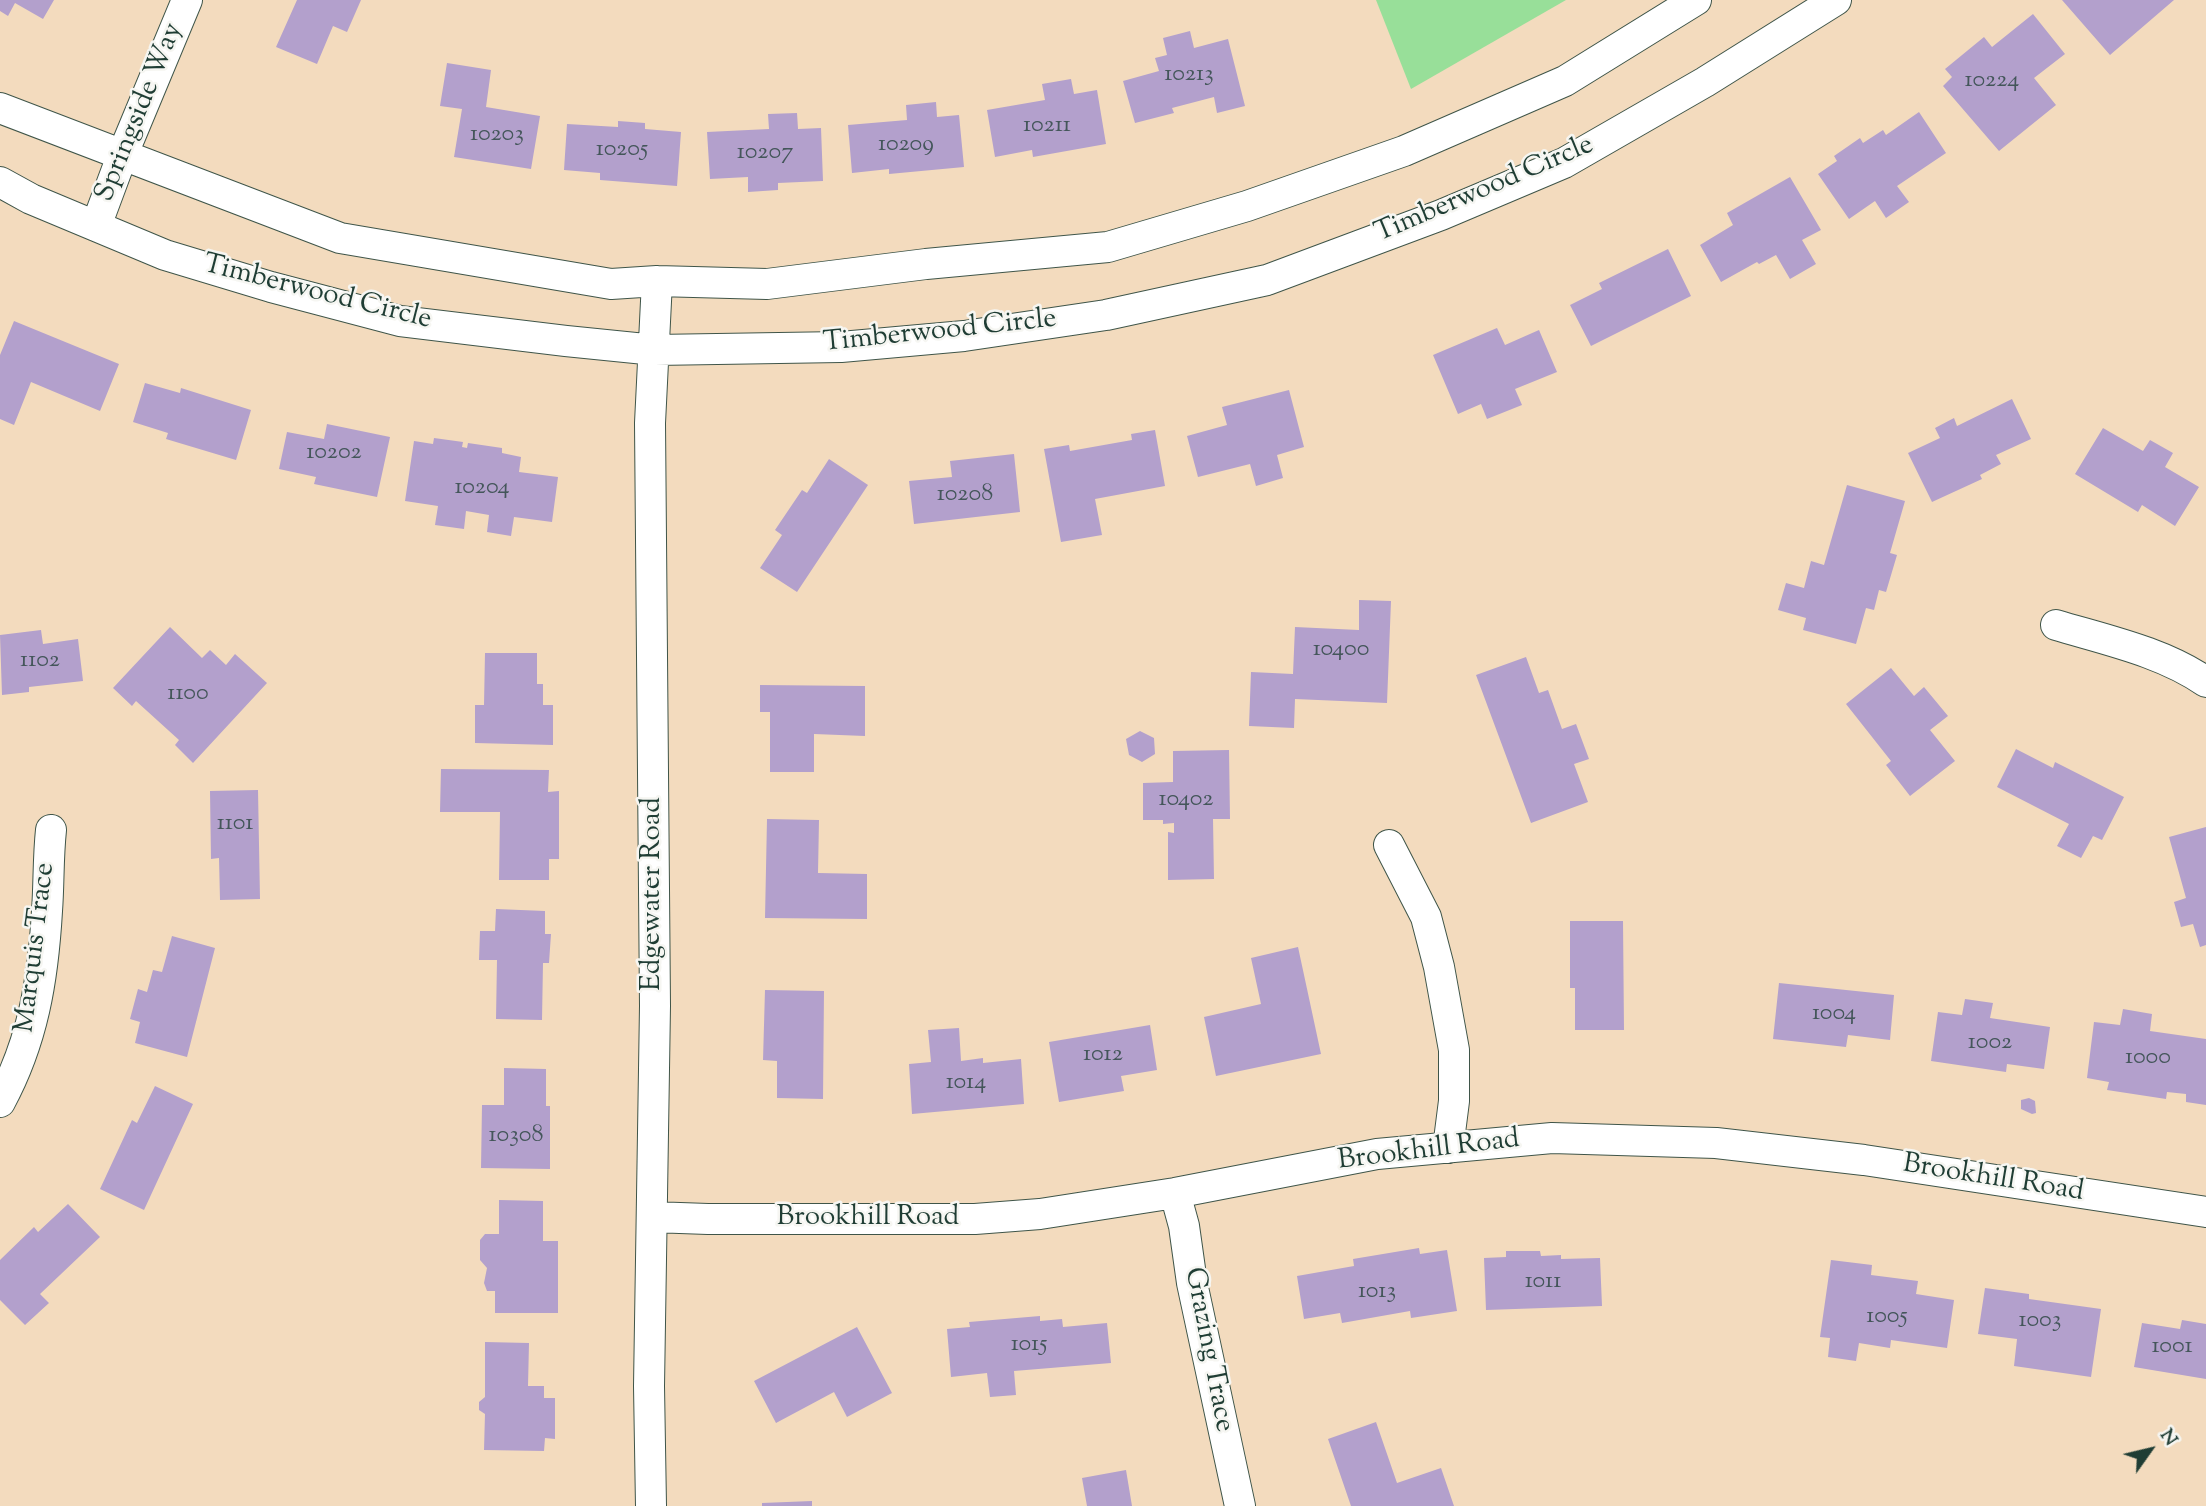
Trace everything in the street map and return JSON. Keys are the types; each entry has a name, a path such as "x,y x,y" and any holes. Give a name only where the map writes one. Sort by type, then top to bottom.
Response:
{"street":[{"name":"Springside Way","path":"96,226 187,0"},
{"path":"0,108 341,238 611,284 657,281 767,284 926,264 1108,247 1247,206 1404,151 1565,81 1696,0"},
{"name":"Timberwood Circle","path":"0,182 31,199 165,255 271,287 400,321 655,350 841,346 964,335 1106,315 1267,280 1441,215 1564,163 1705,82 1836,0"},
{"name":"Edgewater Road","path":"651,1506 649,1386 655,1006 650,424 657,281"},
{"path":"2056,625 2149,653 2206,682"},
{"name":"Marquis Trace","path":"0,1102 29,1038 36,1005 47,910 47,862 51,830"},
{"path":"1389,845 1426,917 1439,967 1454,1050 1454,1101 1448,1148"},
{"name":"Brookhill Road","path":"652,1217 975,1219 1040,1214 1175,1193 1377,1154 1552,1138 1716,1143 1864,1160 2206,1212"},
{"name":"Grazing Trace","path":"1175,1193 1184,1226 1192,1283 1240,1506"}],"green space":[{"path":"1376,0 1566,0 1411,89"}],"building":[{"path":"0,0 54,0 43,19 15,3 8,16 0,11"},
{"path":"297,0 361,0 347,32 333,26 317,64 276,47"},
{"path":"2062,0 2174,0 2110,55"},
{"path":"2033,14 2065,54 2034,78 2056,105 1999,151 1943,86 1952,77 1945,69 1984,37 1992,47"},
{"path":"1190,31 1194,48 1228,39 1245,106 1217,113 1214,97 1172,108 1174,113 1135,123 1123,81 1159,71 1155,58 1167,55 1163,38"},
{"path":"447,63 491,70 486,107 540,116 531,169 454,157 462,109 440,106"},
{"path":"1071,79 1074,94 1097,90 1106,144 1033,157 1032,150 995,157 987,110 1045,100 1042,84"},
{"path":"936,102 937,117 959,115 964,167 889,174 889,169 852,173 848,125 907,120 906,105"},
{"path":"1919,112 1946,153 1897,186 1909,202 1886,218 1875,201 1849,219 1818,174 1837,161 1834,156 1860,138 1863,143 1883,130 1886,135"},
{"path":"797,113 798,129 821,128 823,181 778,183 778,190 748,192 748,177 710,179 707,132 769,129 768,114"},
{"path":"618,121 645,123 645,129 681,132 677,186 600,180 600,173 564,170 567,124 618,127"},
{"path":"1790,177 1821,230 1802,240 1816,264 1790,279 1776,255 1721,282 1700,245 1733,225 1727,213"},
{"path":"1668,249 1691,296 1591,346 1570,305 1602,289 1599,283"},
{"path":"14,321 119,364 100,411 31,382 14,425 0,419 0,355"},
{"path":"1497,328 1505,345 1539,330 1557,372 1515,389 1522,405 1487,419 1481,404 1458,414 1433,355"},
{"path":"145,383 180,393 181,388 251,410 236,460 166,439 168,433 133,422"},
{"path":"1289,390 1304,447 1277,455 1283,478 1256,486 1250,464 1198,477 1187,436 1227,425 1222,407"},
{"path":"2012,399 2031,439 1996,455 2001,464 1980,475 1982,479 1932,502 1908,453 1940,438 1935,428 1954,418 1957,426"},
{"path":"327,424 390,437 377,497 314,484 316,477 279,469 287,432 324,439"},
{"path":"2103,428 2143,451 2150,440 2173,453 2165,467 2199,487 2175,526 2142,505 2138,512 2075,474"},
{"path":"1155,430 1165,486 1095,499 1102,535 1061,542 1044,449 1069,445 1070,451 1132,440 1131,434"},
{"path":"434,438 463,442 462,447 467,448 468,443 502,448 502,453 521,457 519,472 558,477 552,522 514,517 511,536 487,532 489,515 466,511 464,529 435,525 438,506 405,501 414,441 433,444"},
{"path":"1014,454 1020,512 914,524 909,481 952,477 950,461"},
{"path":"829,459 868,485 797,592 760,568 782,535 775,530 802,490 807,493"},
{"path":"1847,485 1905,501 1890,553 1897,555 1886,592 1879,590 1874,610 1866,608 1856,644 1803,630 1806,618 1778,610 1786,583 1804,588 1811,561 1824,565"},
{"path":"1359,600 1391,601 1387,703 1295,699 1294,728 1249,726 1251,672 1293,674 1295,627 1359,630"},
{"path":"170,627 202,658 210,650 226,665 235,654 267,683 193,763 175,745 179,740 136,701 132,706 113,688"},
{"path":"41,630 43,644 78,639 83,681 29,687 29,692 2,695 0,635"},
{"path":"485,653 537,653 537,684 543,684 543,705 553,705 553,745 475,743 475,705 484,705"},
{"path":"1526,657 1539,693 1548,690 1562,729 1576,724 1589,759 1574,764 1588,802 1531,823 1476,675"},
{"path":"1891,668 1914,696 1924,687 1948,716 1930,730 1955,761 1910,796 1886,765 1891,761 1846,704"},
{"path":"760,685 865,686 865,736 814,734 814,772 770,772 770,712 760,712"},
{"path":"1140,731 1154,738 1155,754 1142,762 1129,755 1126,739"},
{"path":"2016,749 2053,768 2055,762 2124,797 2102,840 2093,836 2081,858 2057,846 2069,824 1997,787"},
{"path":"1229,750 1230,819 1213,819 1214,879 1168,880 1168,832 1174,833 1174,823 1143,820 1143,783 1173,782 1173,751"},
{"path":"441,769 549,770 548,792 559,791 559,859 549,859 549,880 499,880 500,812 440,812"},
{"path":"258,790 260,899 220,900 219,858 211,859 210,791"},
{"path":"767,819 819,820 818,873 867,874 867,919 765,918"},
{"path":"2206,827 2206,945 2200,947 2193,924 2181,927 2174,902 2186,898 2169,837"},
{"path":"496,909 545,911 545,934 551,934 549,963 543,963 542,1020 496,1019 497,960 479,960 480,931 495,931"},
{"path":"1570,921 1623,921 1624,1030 1575,1030 1575,988 1570,988"},
{"path":"172,936 215,948 187,1057 135,1043 140,1022 130,1019 138,989 147,992 153,970 162,972"},
{"path":"1298,947 1321,1054 1216,1076 1204,1017 1261,1004 1251,958"},
{"path":"1779,983 1894,995 1890,1040 1848,1035 1846,1047 1773,1039"},
{"path":"765,990 824,991 823,1099 777,1098 777,1061 763,1060"},
{"path":"1965,999 1993,1003 1990,1018 2050,1027 2044,1069 2007,1064 2006,1072 1931,1061 1938,1012 1962,1015"},
{"path":"2123,1009 2152,1014 2150,1031 2206,1039 2206,1105 2186,1102 2186,1094 2167,1092 2166,1099 2107,1090 2109,1082 2087,1078 2094,1022 2120,1025"},
{"path":"1150,1025 1157,1070 1121,1076 1124,1091 1059,1102 1049,1042"},
{"path":"959,1028 961,1061 983,1058 983,1063 1021,1059 1024,1104 912,1114 909,1064 931,1062 928,1030"},
{"path":"504,1068 546,1069 546,1106 550,1106 550,1169 481,1168 482,1105 504,1105"},
{"path":"155,1086 193,1104 144,1210 100,1189 132,1120 137,1123"},
{"path":"2029,1098 2035,1101 2036,1113 2021,1109 2021,1100"},
{"path":"499,1200 543,1201 543,1241 558,1241 558,1313 495,1313 495,1291 487,1291 484,1283 487,1268 480,1260 480,1240 485,1234 499,1234"},
{"path":"68,1204 100,1237 40,1294 49,1303 25,1325 0,1300 0,1260 34,1227 38,1232"},
{"path":"1419,1248 1420,1254 1447,1250 1457,1311 1411,1318 1410,1311 1342,1323 1340,1313 1304,1319 1297,1276 1354,1266 1353,1259"},
{"path":"1506,1251 1540,1251 1541,1256 1561,1255 1561,1259 1600,1258 1602,1306 1486,1310 1484,1258 1506,1257"},
{"path":"1831,1260 1872,1265 1871,1275 1918,1281 1916,1294 1954,1300 1947,1348 1891,1340 1890,1348 1859,1343 1856,1361 1828,1357 1830,1338 1820,1337"},
{"path":"1985,1288 2029,1294 2029,1299 2101,1309 2091,1377 2014,1366 2017,1339 1978,1334"},
{"path":"1040,1316 1040,1321 1062,1319 1063,1327 1107,1323 1111,1363 1014,1371 1016,1395 990,1397 987,1373 951,1377 947,1329 970,1327 969,1322"},
{"path":"2182,1320 2206,1324 2206,1379 2134,1367 2142,1323 2180,1329"},
{"path":"857,1327 892,1393 847,1417 834,1392 776,1423 754,1381"},
{"path":"485,1342 529,1343 528,1386 544,1386 544,1398 555,1398 555,1439 545,1438 544,1451 484,1450 485,1414 479,1410 479,1402 485,1397"},
{"path":"1376,1422 1397,1483 1441,1468 1454,1506 1351,1506 1328,1439"},
{"path":"1126,1470 1132,1506 1087,1506 1082,1478"},
{"path":"812,1501 812,1506 762,1506 762,1503"}]}
